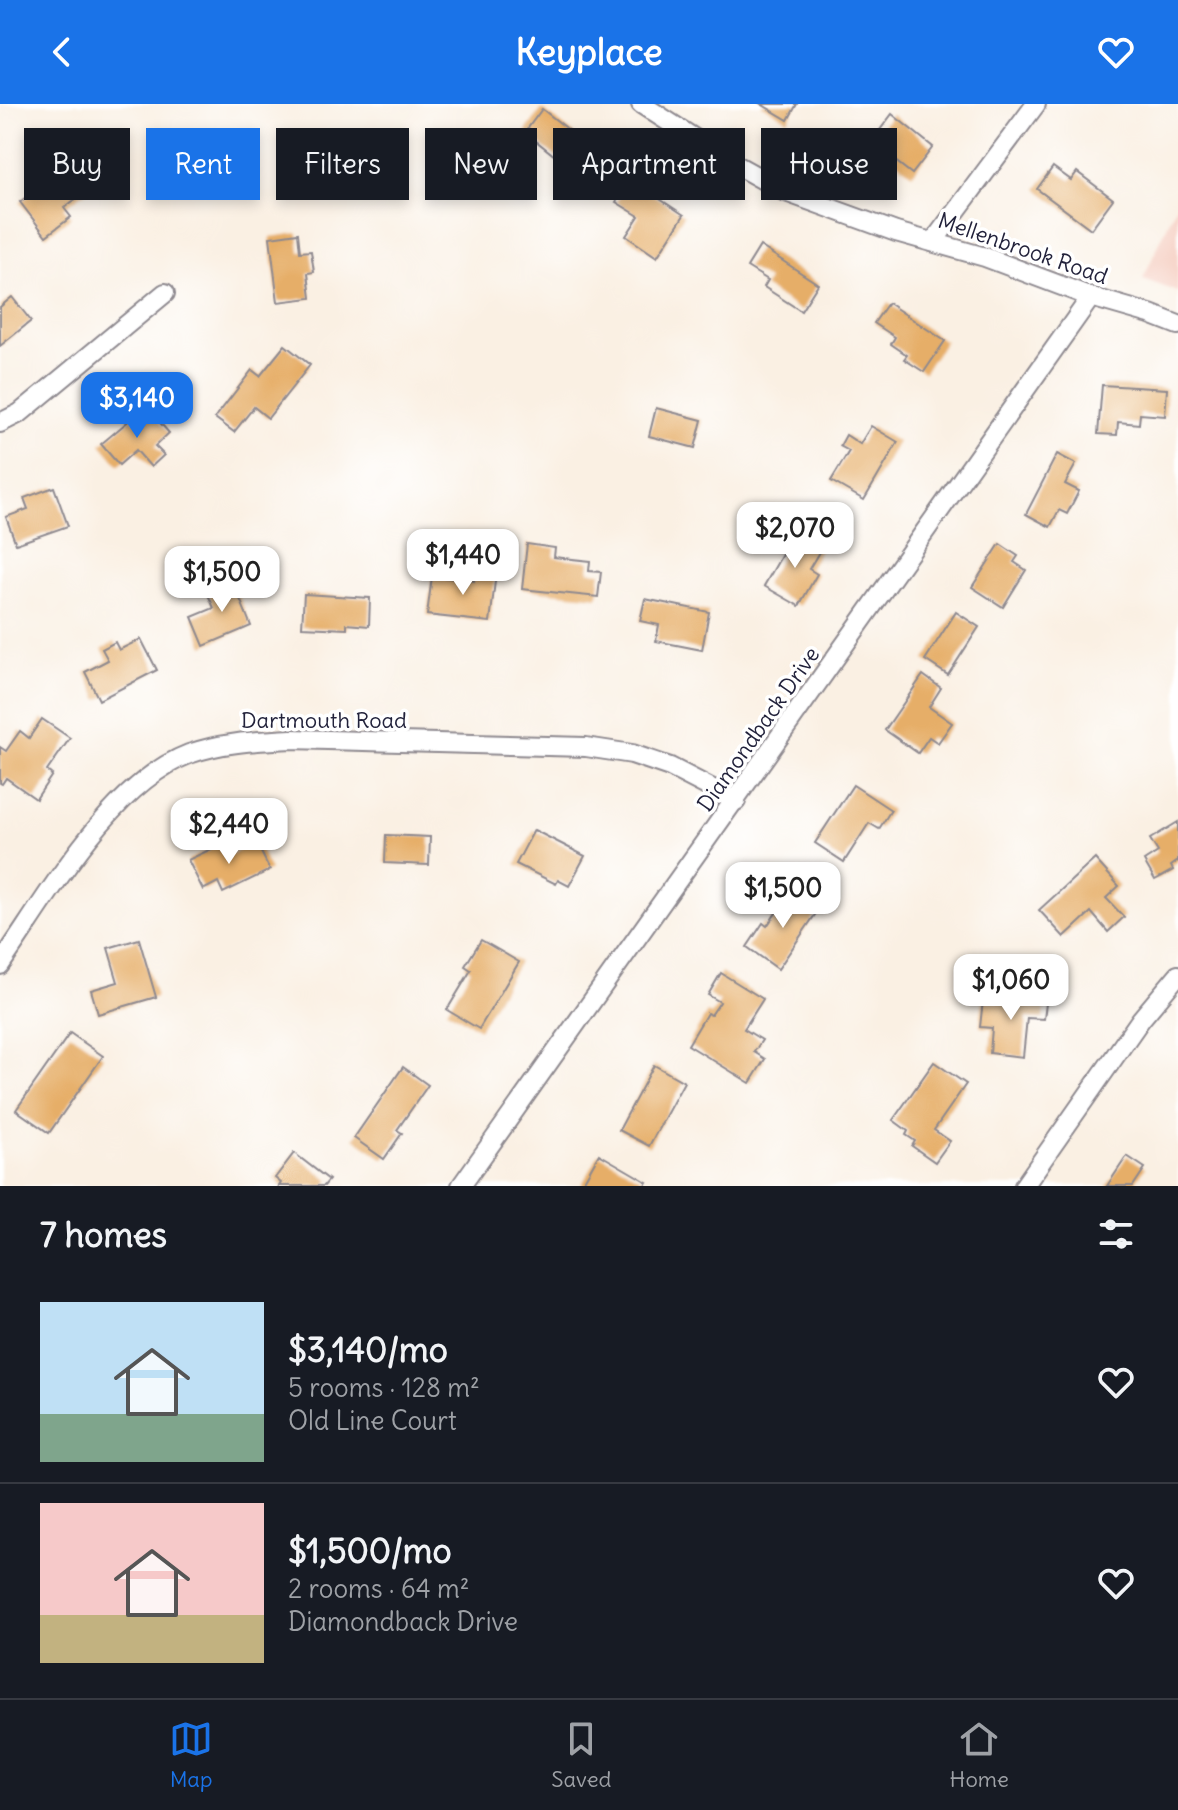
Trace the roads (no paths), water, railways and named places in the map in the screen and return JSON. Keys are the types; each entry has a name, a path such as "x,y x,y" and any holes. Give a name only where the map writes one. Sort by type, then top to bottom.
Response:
{"street":[{"name":"Mellenbrook Road","path":"641,104 719,155 783,191 852,217 985,257 1091,297 1178,325"},
{"path":"933,242 1036,104"},
{"path":"0,423 20,413 165,293"},
{"name":"Diamondback Drive","path":"461,1186 1091,297"},
{"name":"Dartmouth Road","path":"0,965 84,845 112,811 160,771 188,755 217,746 291,739 586,747 632,754 670,767 736,801"},
{"path":"1024,1186 1141,1019 1178,975"}]}
